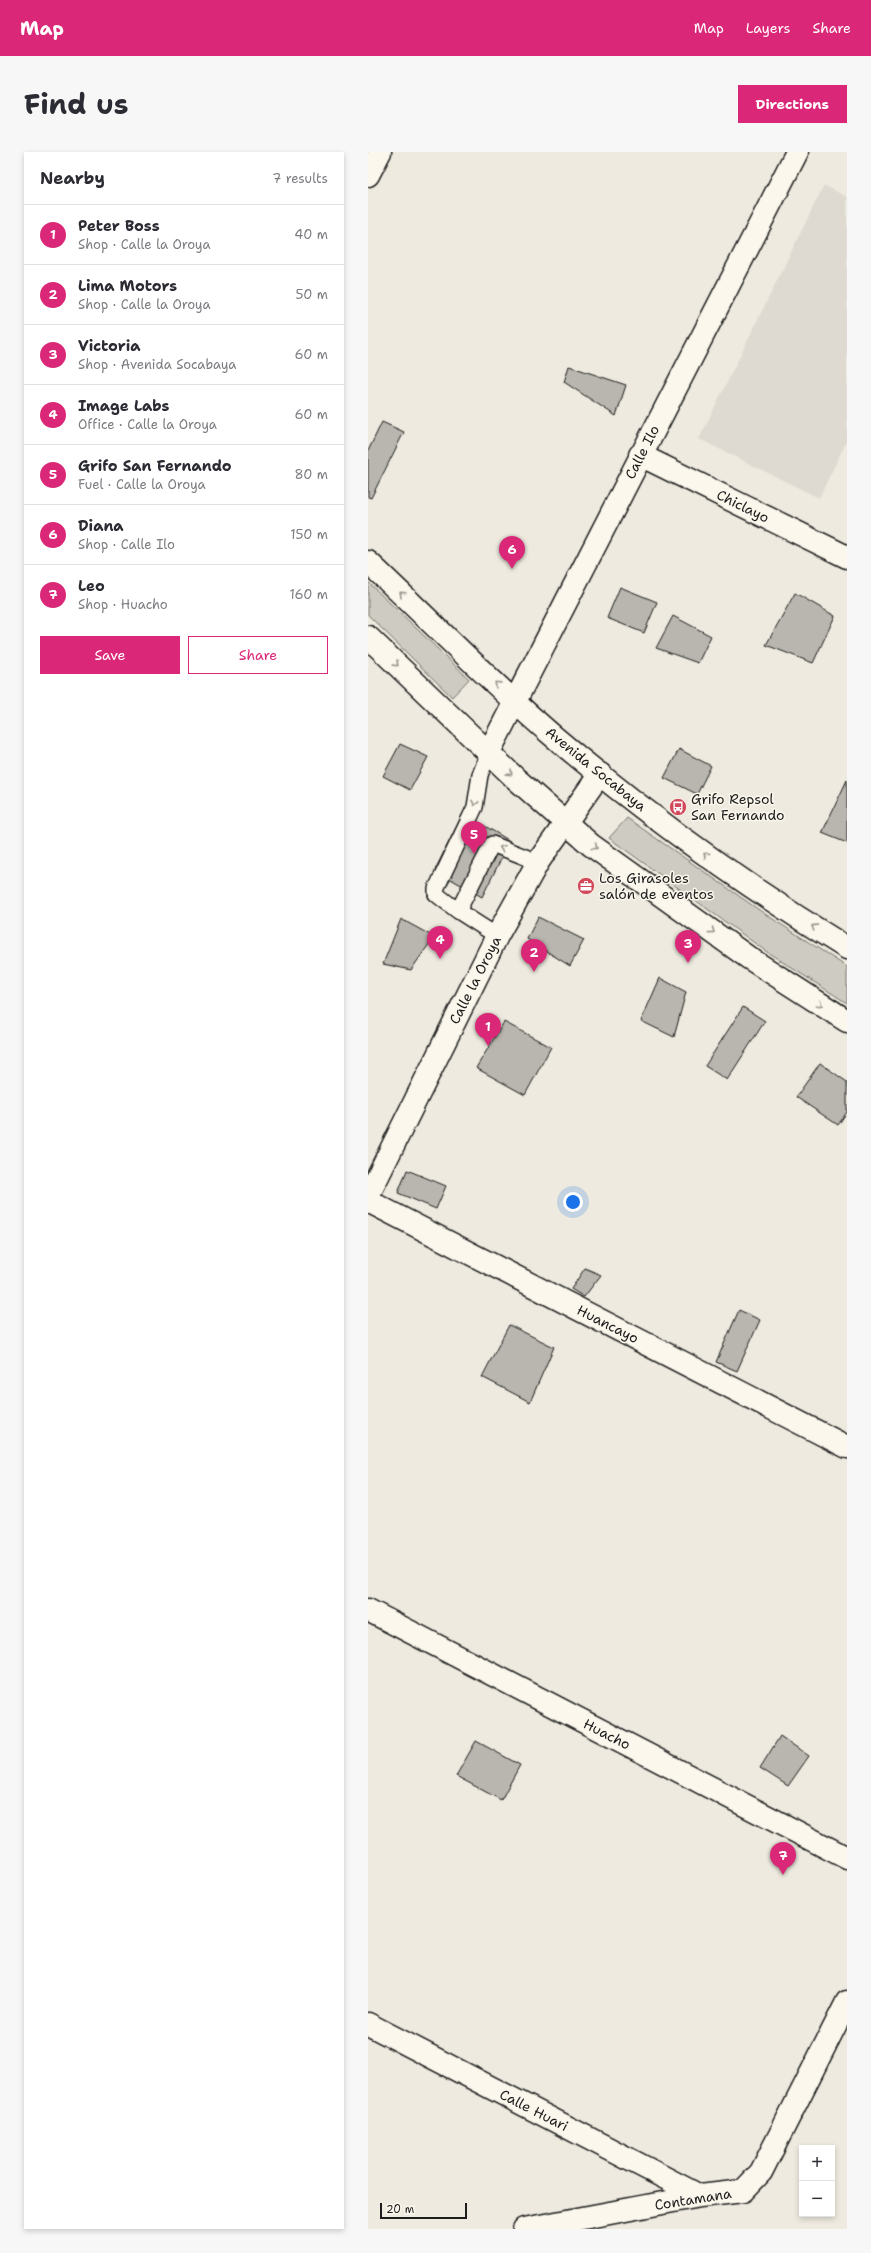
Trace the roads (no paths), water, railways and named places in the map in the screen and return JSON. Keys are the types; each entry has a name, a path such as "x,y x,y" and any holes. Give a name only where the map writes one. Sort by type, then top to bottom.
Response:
{"street":[{"path":"368,175 380,152"},
{"name":"Calle Ilo","path":"488,752 797,152"},
{"name":"Chiclayo","path":"640,455 847,558"},
{"name":"Avenida Socabaya","path":"368,562 515,701 600,774 720,865 847,948"},
{"path":"368,637 488,752 592,845 749,958 847,1021"},
{"name":"Calle la Oroya","path":"368,1196 497,936 538,862 600,774"},
{"name":"Huancayo","path":"368,1202 847,1447"},
{"name":"Huacho","path":"368,1610 847,1858"},
{"name":"Contamana","path":"524,2229 700,2196 743,2191 761,2172 847,2002"},
{"name":"Calle Huari","path":"368,2024 700,2196"}],"lane":[{"path":"488,752 480,775 476,807 436,890 436,894 458,911 497,936"},
{"path":"458,911 492,844 538,862"}],"place":[{"name":"Diana","path":"512,569"},
{"name":"Grifo Repsol San Fernando","path":"678,807"},
{"name":"Grifo San Fernando","path":"474,854"},
{"name":"Los Girasoles salón de eventos","path":"586,886"},
{"name":"Image Labs","path":"440,959"},
{"name":"Victoria","path":"688,963"},
{"name":"Lima Motors","path":"534,972"},
{"name":"Peter Boss","path":"488,1046"},
{"name":"Leo","path":"783,1875"}]}
